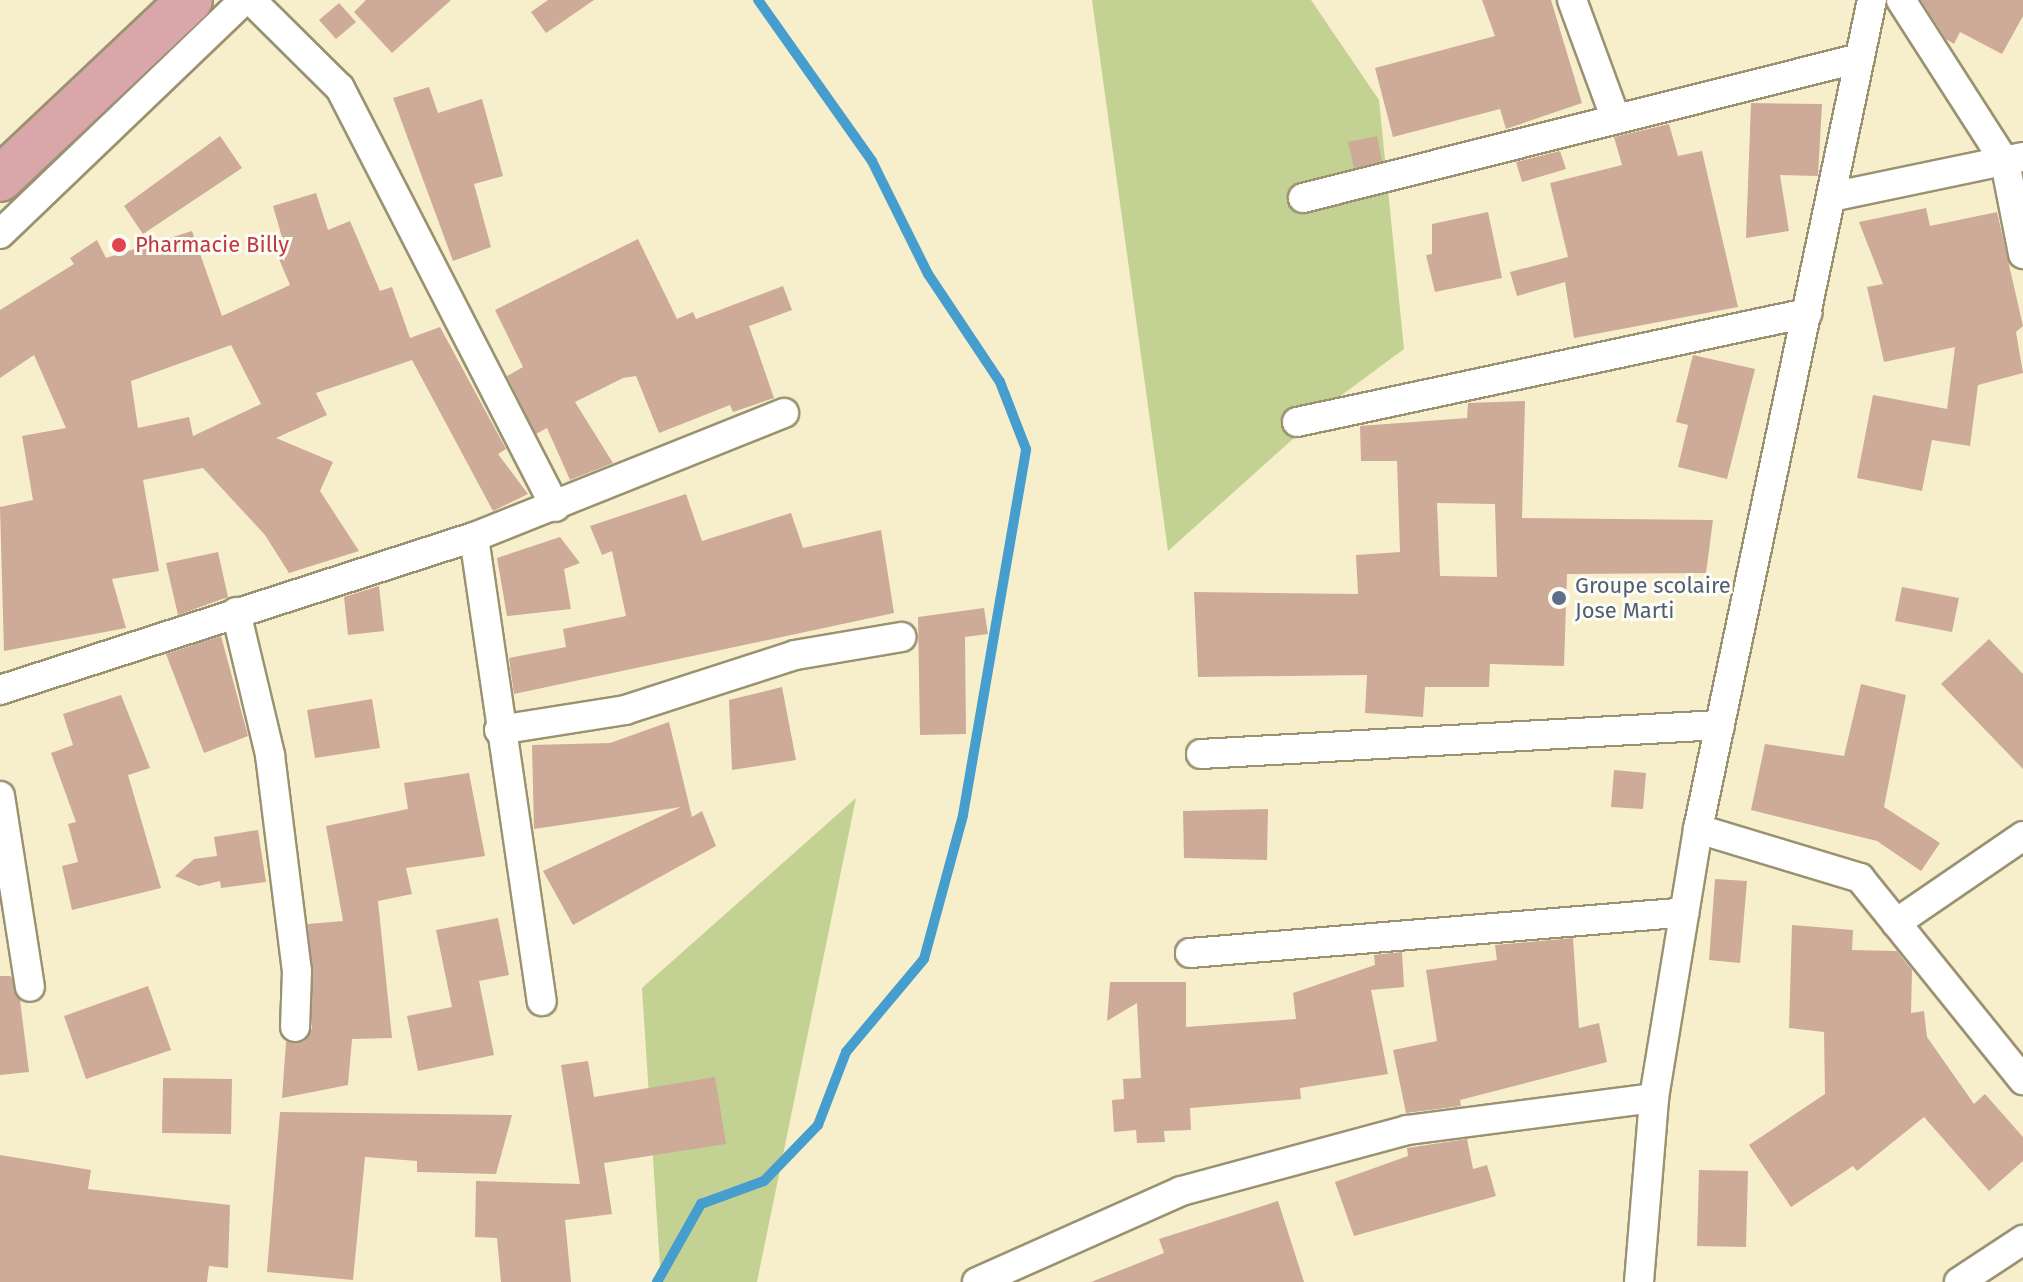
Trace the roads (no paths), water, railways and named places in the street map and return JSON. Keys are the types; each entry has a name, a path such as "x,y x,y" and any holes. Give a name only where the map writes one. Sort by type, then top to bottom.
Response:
{"main road":[{"path":"0,179 190,0"}],"street":[{"path":"0,234 244,0"},
{"path":"251,0 340,88 555,507"},
{"path":"1572,0 1615,117"},
{"path":"1639,1282 1654,1098 1698,829 1872,0"},
{"path":"1901,0 2014,159 2023,254"},
{"path":"1303,198 1615,117 1860,58"},
{"path":"1831,197 2014,159"},
{"path":"1297,422 1807,313"},
{"path":"0,690 474,537 784,413"},
{"path":"474,537 499,730 542,1001"},
{"path":"236,612 270,755 297,971 295,1027"},
{"path":"499,730 625,710 795,655 901,637"},
{"path":"1201,754 1720,725"},
{"path":"0,796 30,987"},
{"path":"1698,829 1860,878 2023,1080"},
{"path":"1896,923 2023,836"},
{"path":"1190,953 1684,912"},
{"path":"977,1282 1181,1191 1407,1130 1654,1098"},
{"path":"1959,1282 2023,1240"}],"waterway":[{"path":"657,1282 701,1204 764,1181 818,1125 846,1052 924,959 963,815 1026,449 1000,382 928,274 872,161 758,0"}],"place":[{"name":"Pharmacie Billy","path":"119,245"},
{"name":"Groupe scolaire Jose Marti","path":"1559,598"}]}
